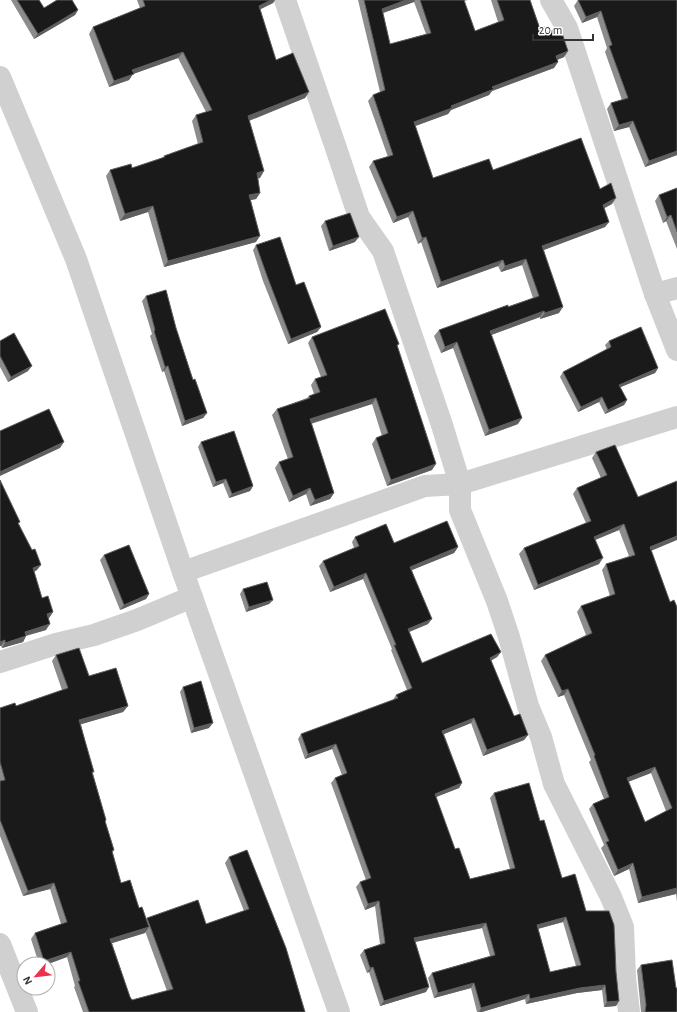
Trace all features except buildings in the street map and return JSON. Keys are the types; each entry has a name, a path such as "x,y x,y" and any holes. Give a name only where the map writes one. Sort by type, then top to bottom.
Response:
{"street":[{"path":"285,0 359,217 383,251 442,425 460,484 460,510 497,601 509,637 528,706 541,737 554,784 611,897 623,927 625,977 630,1012"},
{"path":"551,0 567,28 654,294 677,350"},
{"path":"0,77 76,259 183,572 340,1012"},
{"path":"654,294 677,288"},
{"path":"183,572 425,486 460,484 677,417"},
{"path":"0,662 56,644 94,635 137,620 192,597"},
{"path":"0,944 27,1012"}]}
